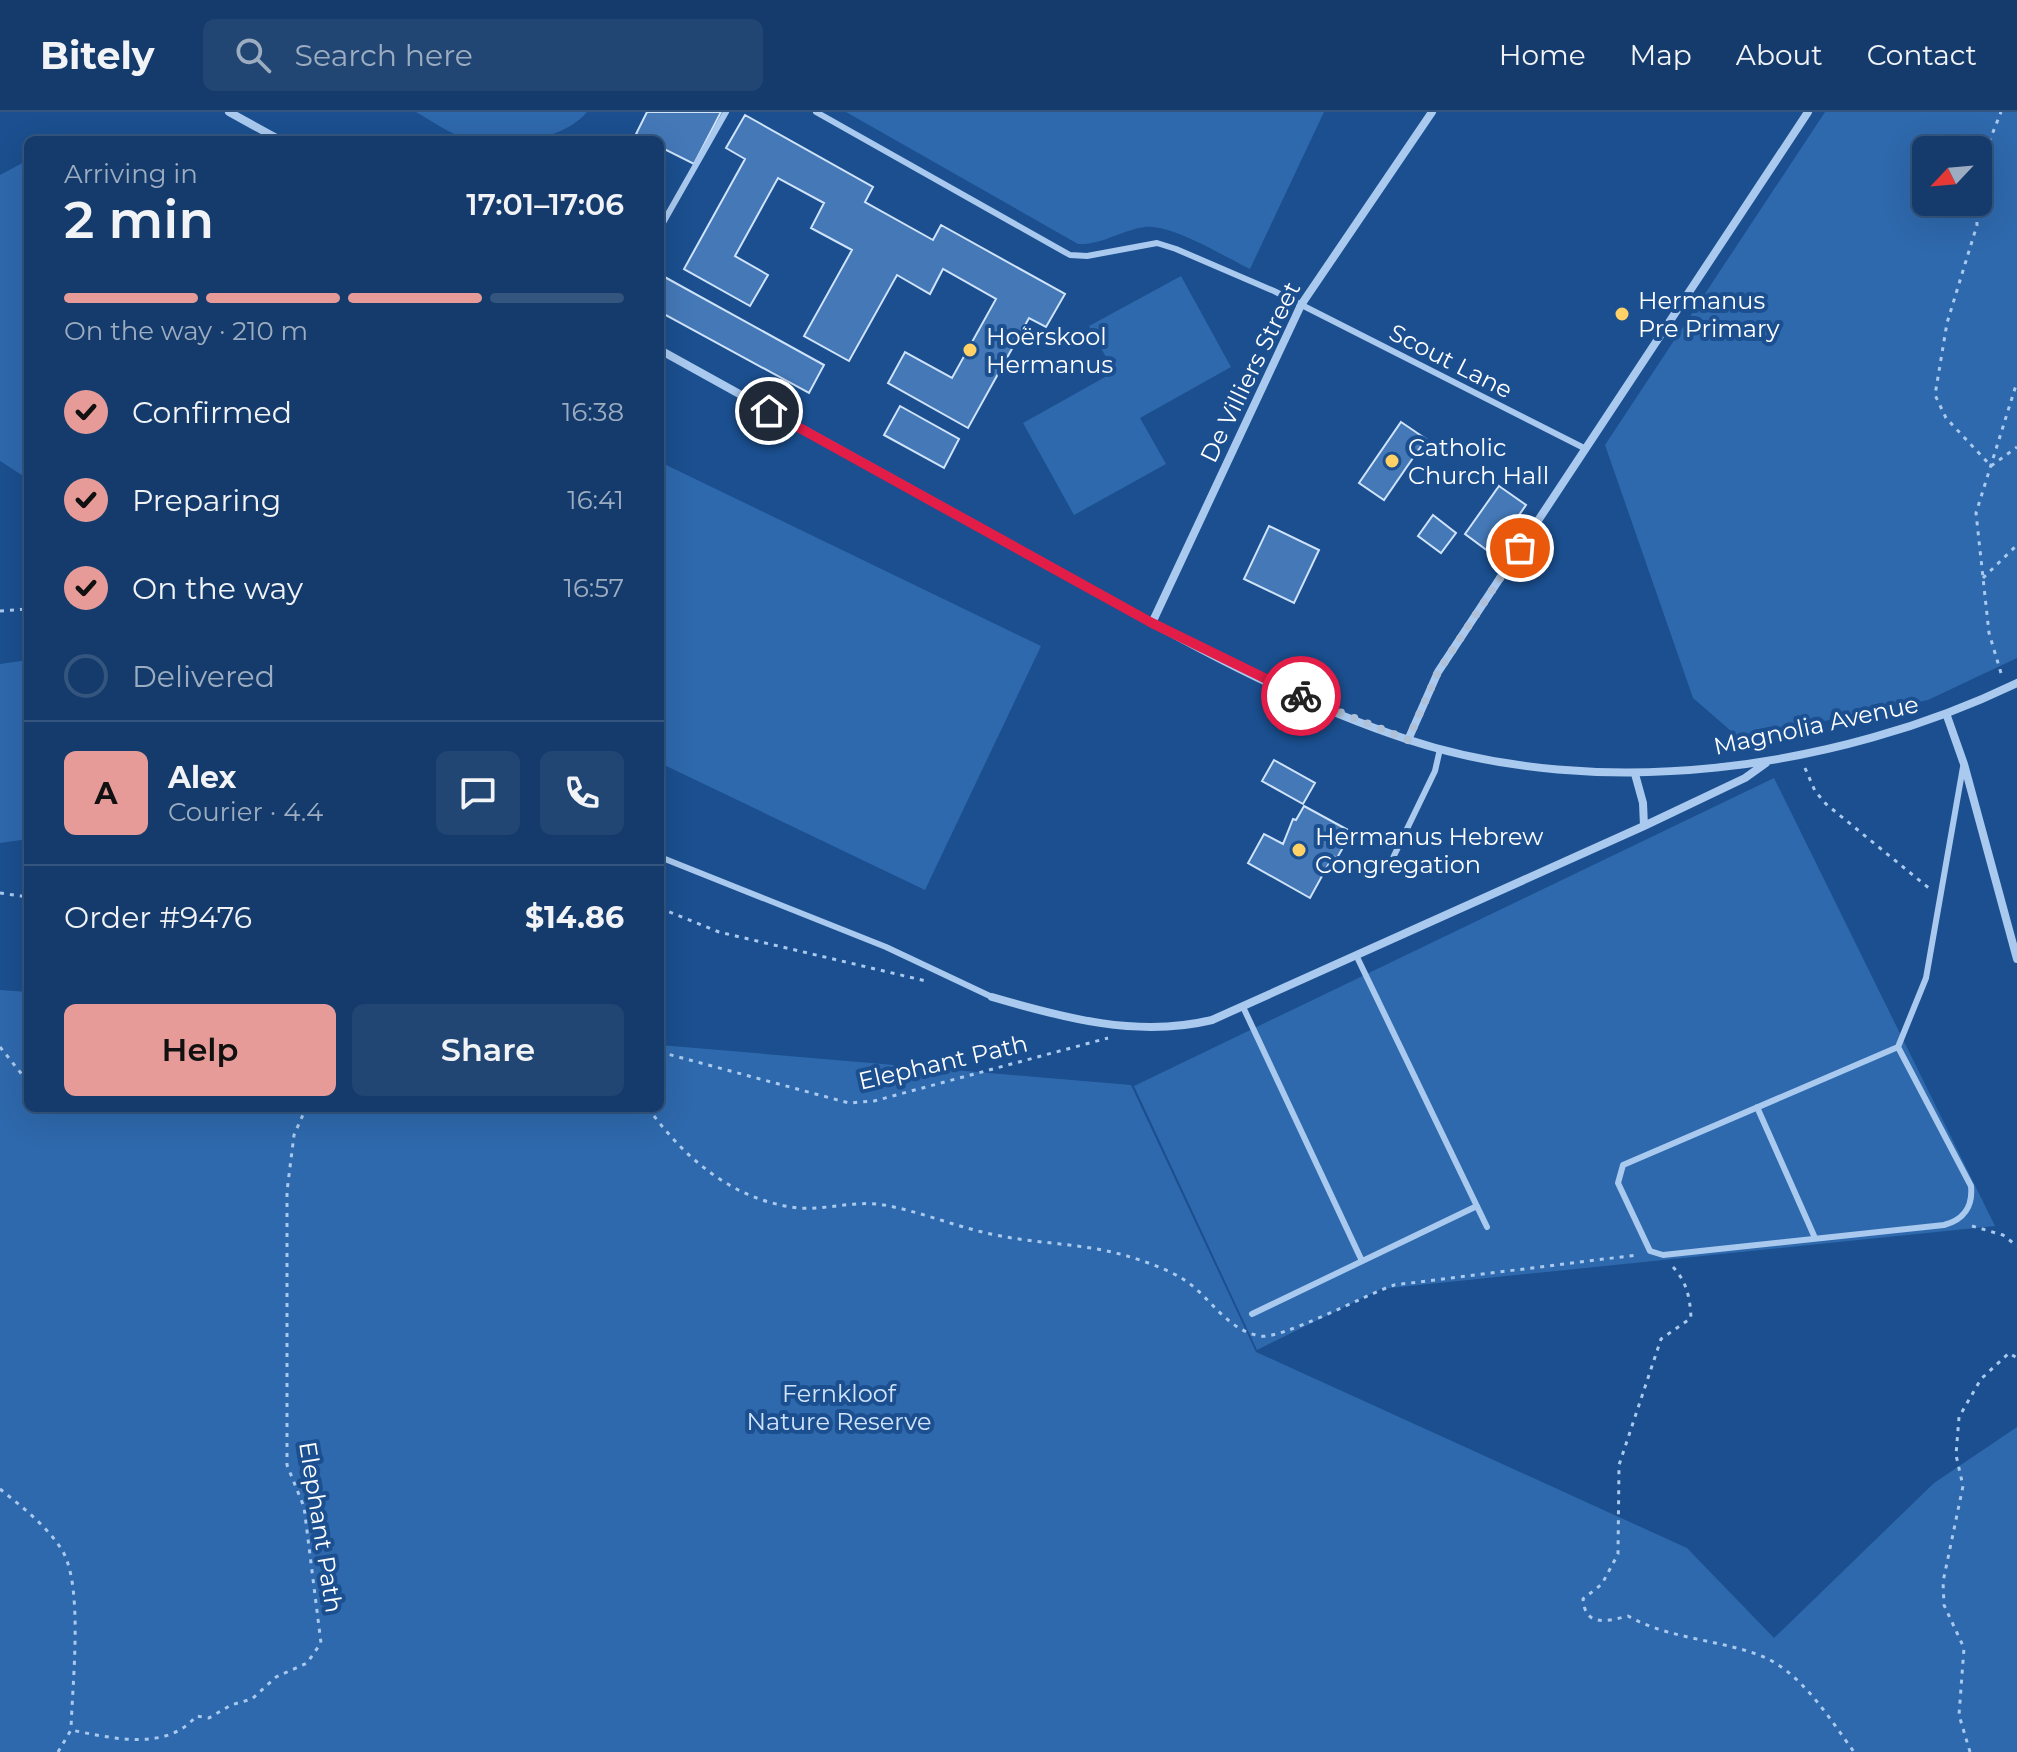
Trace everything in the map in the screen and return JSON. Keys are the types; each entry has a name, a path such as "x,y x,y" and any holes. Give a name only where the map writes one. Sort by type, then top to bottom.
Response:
{"street":[{"path":"229,112 273,136"},
{"name":"De Villiers Street","path":"1152,623 1301,305 1432,112"},
{"path":"1408,740 1438,672 1808,112"},
{"name":"Magnolia Avenue","path":"664,352 1152,623 1290,692 1408,740 1440,749 1544,769 1635,774 1710,769 1802,753 1947,716 2017,683"},
{"path":"1947,716 1964,764 2017,959"},
{"path":"992,997 1065,1017 1142,1028 1195,1024 1244,1009 1644,826 1745,778 1770,760"},
{"path":"1635,774 1643,803 1644,826"}],"lane":[{"path":"664,221 726,112"},
{"name":"Scout Lane","path":"816,112 1070,255 1087,256 1157,243 1301,305 1586,449"},
{"path":"1389,866 1435,771 1440,749"},
{"path":"1898,1047 1971,1186 1967,1211 1944,1225 1663,1255 1647,1247 1619,1187 1619,1169 1627,1161 1898,1047 1926,978 1964,764"},
{"path":"664,859 886,947 992,997"},
{"path":"1357,957 1487,1227"},
{"path":"1244,1009 1362,1261"},
{"path":"1757,1107 1815,1238"},
{"path":"1252,1314 1477,1206"}],"path":[{"path":"1991,136 2001,112"},
{"path":"1977,216 1977,225 1947,323 1935,395 1946,418 1991,466"},
{"path":"2006,688 1989,633 1976,513 2017,382"},
{"path":"1991,466 2017,447"},
{"path":"1983,578 2017,545"},
{"path":"0,611 24,609"},
{"path":"1802,753 1815,791 1826,804 1939,896"},
{"path":"0,893 24,896"},
{"path":"664,910 719,932 932,982"},
{"name":"Elephant Path","path":"664,1053 849,1103 888,1097 1114,1036"},
{"path":"0,1047 24,1077"},
{"name":"Elephant Path","path":"71,1730 153,1741 185,1730 196,1716 209,1718 231,1705 252,1699 276,1677 307,1663 321,1643 304,1507 287,1465 287,1191 294,1135 304,1112"},
{"path":"651,1112 673,1142 717,1178 754,1198 801,1208 861,1203 883,1205 997,1236 1125,1255 1183,1279 1238,1328 1262,1337 1303,1325 1357,1298 1394,1285 1654,1253"},
{"path":"1944,1225 1977,1226 2003,1235 2017,1246"},
{"path":"1663,1255 1682,1277 1690,1298 1691,1318 1661,1339 1619,1465 1618,1554 1602,1584 1583,1599 1584,1610 1591,1619 1602,1622 1628,1616 1648,1627 1762,1656 1792,1677 1854,1752"},
{"path":"1970,1752 1959,1715 1964,1648 1944,1605 1943,1582 1963,1486 1956,1455 1959,1417 1981,1379 2009,1353 2017,1358"},
{"path":"0,1489 37,1520 62,1551 74,1577 71,1730 58,1752"}],"green space":[{"path":"416,112 587,112 563,130 547,136 459,136"},
{"path":"846,112 1324,112 1250,269 1183,236 1156,227 1078,244"},
{"path":"1825,112 2017,112 2017,658 1928,700 1739,738 1693,698 1605,445"},
{"path":"24,162 24,476 0,461 0,175"},
{"path":"1181,276 1231,367 1140,418 1166,464 1074,515 1023,423 1114,372 1089,326"},
{"path":"664,464 1041,646 925,890 664,765"},
{"path":"24,661 24,840 0,843 0,664"},
{"path":"1774,778 1995,1226 1381,1289 1257,1350 1134,1086"},
{"name":"Fernkloof Nature Reserve","path":"0,990 24,992 24,1112 664,1112 664,1045 1131,1085 1256,1352 1687,1548 1774,1638 1934,1483 2017,1427 2017,1752 0,1752"}],"building":[{"path":"647,112 721,112 694,164 664,149 664,136 636,134"},
{"path":"745,115 873,187 865,202 933,240 941,225 1065,294 1046,327 1029,318 968,428 888,383 905,352 952,378 996,299 943,269 930,294 897,275 849,361 804,336 852,250 811,228 824,203 778,178 735,256 768,275 750,306 684,269 745,159 726,148"},
{"path":"664,277 824,365 809,393 664,314"},
{"path":"900,406 959,439 944,468 884,435"},
{"name":"Catholic Church Hall","path":"1401,422 1426,439 1384,500 1359,483"},
{"path":"1499,486 1526,505 1492,554 1465,534"},
{"path":"1433,515 1456,533 1441,553 1418,536"},
{"path":"1269,526 1319,550 1294,603 1244,579"},
{"path":"1274,760 1315,783 1303,804 1262,781"},
{"name":"Hermanus Hebrew Congregation","path":"1304,806 1348,830 1341,842 1345,844 1337,858 1333,856 1310,898 1248,863 1264,834 1283,844 1293,819 1296,820"}],"way so far":[{"path":"1301,696 1408,740 1438,672 1520,548"}],"place":[{"name":"Hermanus Pre Primary","path":"1622,314"},
{"name":"Hoërskool Hermanus","path":"970,350"},
{"name":"Catholic Church Hall","path":"1392,461"},
{"name":"Hermanus Hebrew Congregation","path":"1299,850"}],"route":[{"path":"769,411 1152,623 1301,696"}]}
